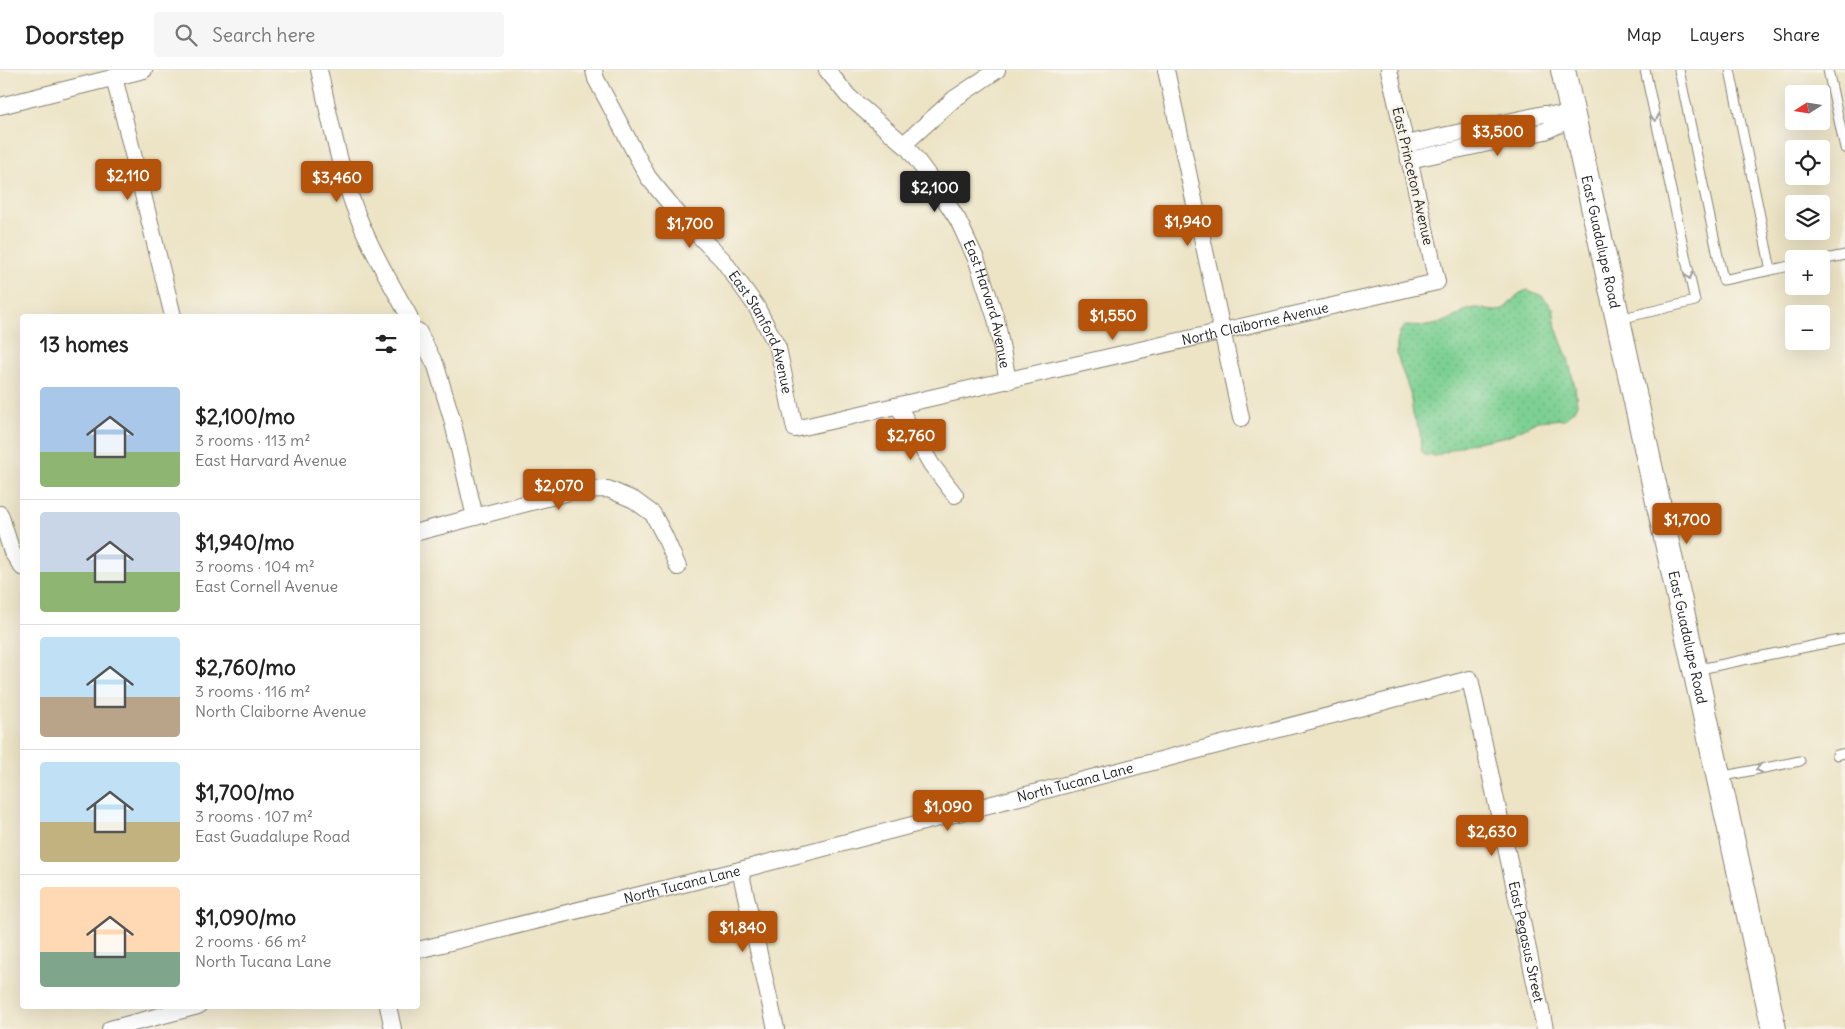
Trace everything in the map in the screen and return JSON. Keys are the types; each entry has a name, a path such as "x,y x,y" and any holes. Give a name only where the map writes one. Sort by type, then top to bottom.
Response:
{"main road":[{"name":"East Guadalupe Road","path":"1563,70 1774,1029"}],"street":[{"path":"0,106 144,70"},
{"path":"319,70 347,186 362,224 408,314"},
{"name":"East Stanford Avenue","path":"594,70 600,87 648,177 684,221 723,260 756,306 778,348 795,430"},
{"name":"East Harvard Avenue","path":"827,70 848,96 908,148 958,220 977,260 996,319 1008,381"},
{"path":"904,144 954,99 997,70"},
{"path":"1166,70 1241,418"},
{"name":"East Princeton Avenue","path":"1389,70 1437,282"},
{"path":"114,77 173,314"},
{"path":"1408,152 1545,132 1573,118"},
{"name":"North Claiborne Avenue","path":"795,430 1437,282"},
{"path":"420,335 436,366 452,419 475,517"},
{"path":"898,406 930,464 955,495"},
{"path":"420,531 577,490 608,489 634,500 653,514 678,567"},
{"path":"0,514 12,552 20,565"},
{"name":"North Tucana Lane","path":"420,950 740,870 1470,679"},
{"name":"East Pegasus Street","path":"1470,679 1545,1029"},
{"path":"740,870 776,1029"},
{"path":"110,1029 187,1009"},
{"path":"389,1009 393,1029"}],"lane":[{"path":"1618,320 1695,301 1645,70"},
{"path":"1679,70 1723,280 1785,267"},
{"path":"1730,70 1771,270"},
{"path":"1828,70 1845,148"},
{"path":"1830,258 1845,255"},
{"path":"1695,670 1845,639"},
{"path":"1718,777 1800,761"}],"green space":[{"path":"1528,290 1542,296 1553,308 1556,328 1568,359 1575,387 1577,404 1574,410 1564,419 1538,421 1508,436 1467,444 1435,456 1425,455 1421,450 1420,431 1413,415 1410,392 1397,353 1400,332 1405,326 1437,324 1472,308 1500,310 1520,293"}]}
